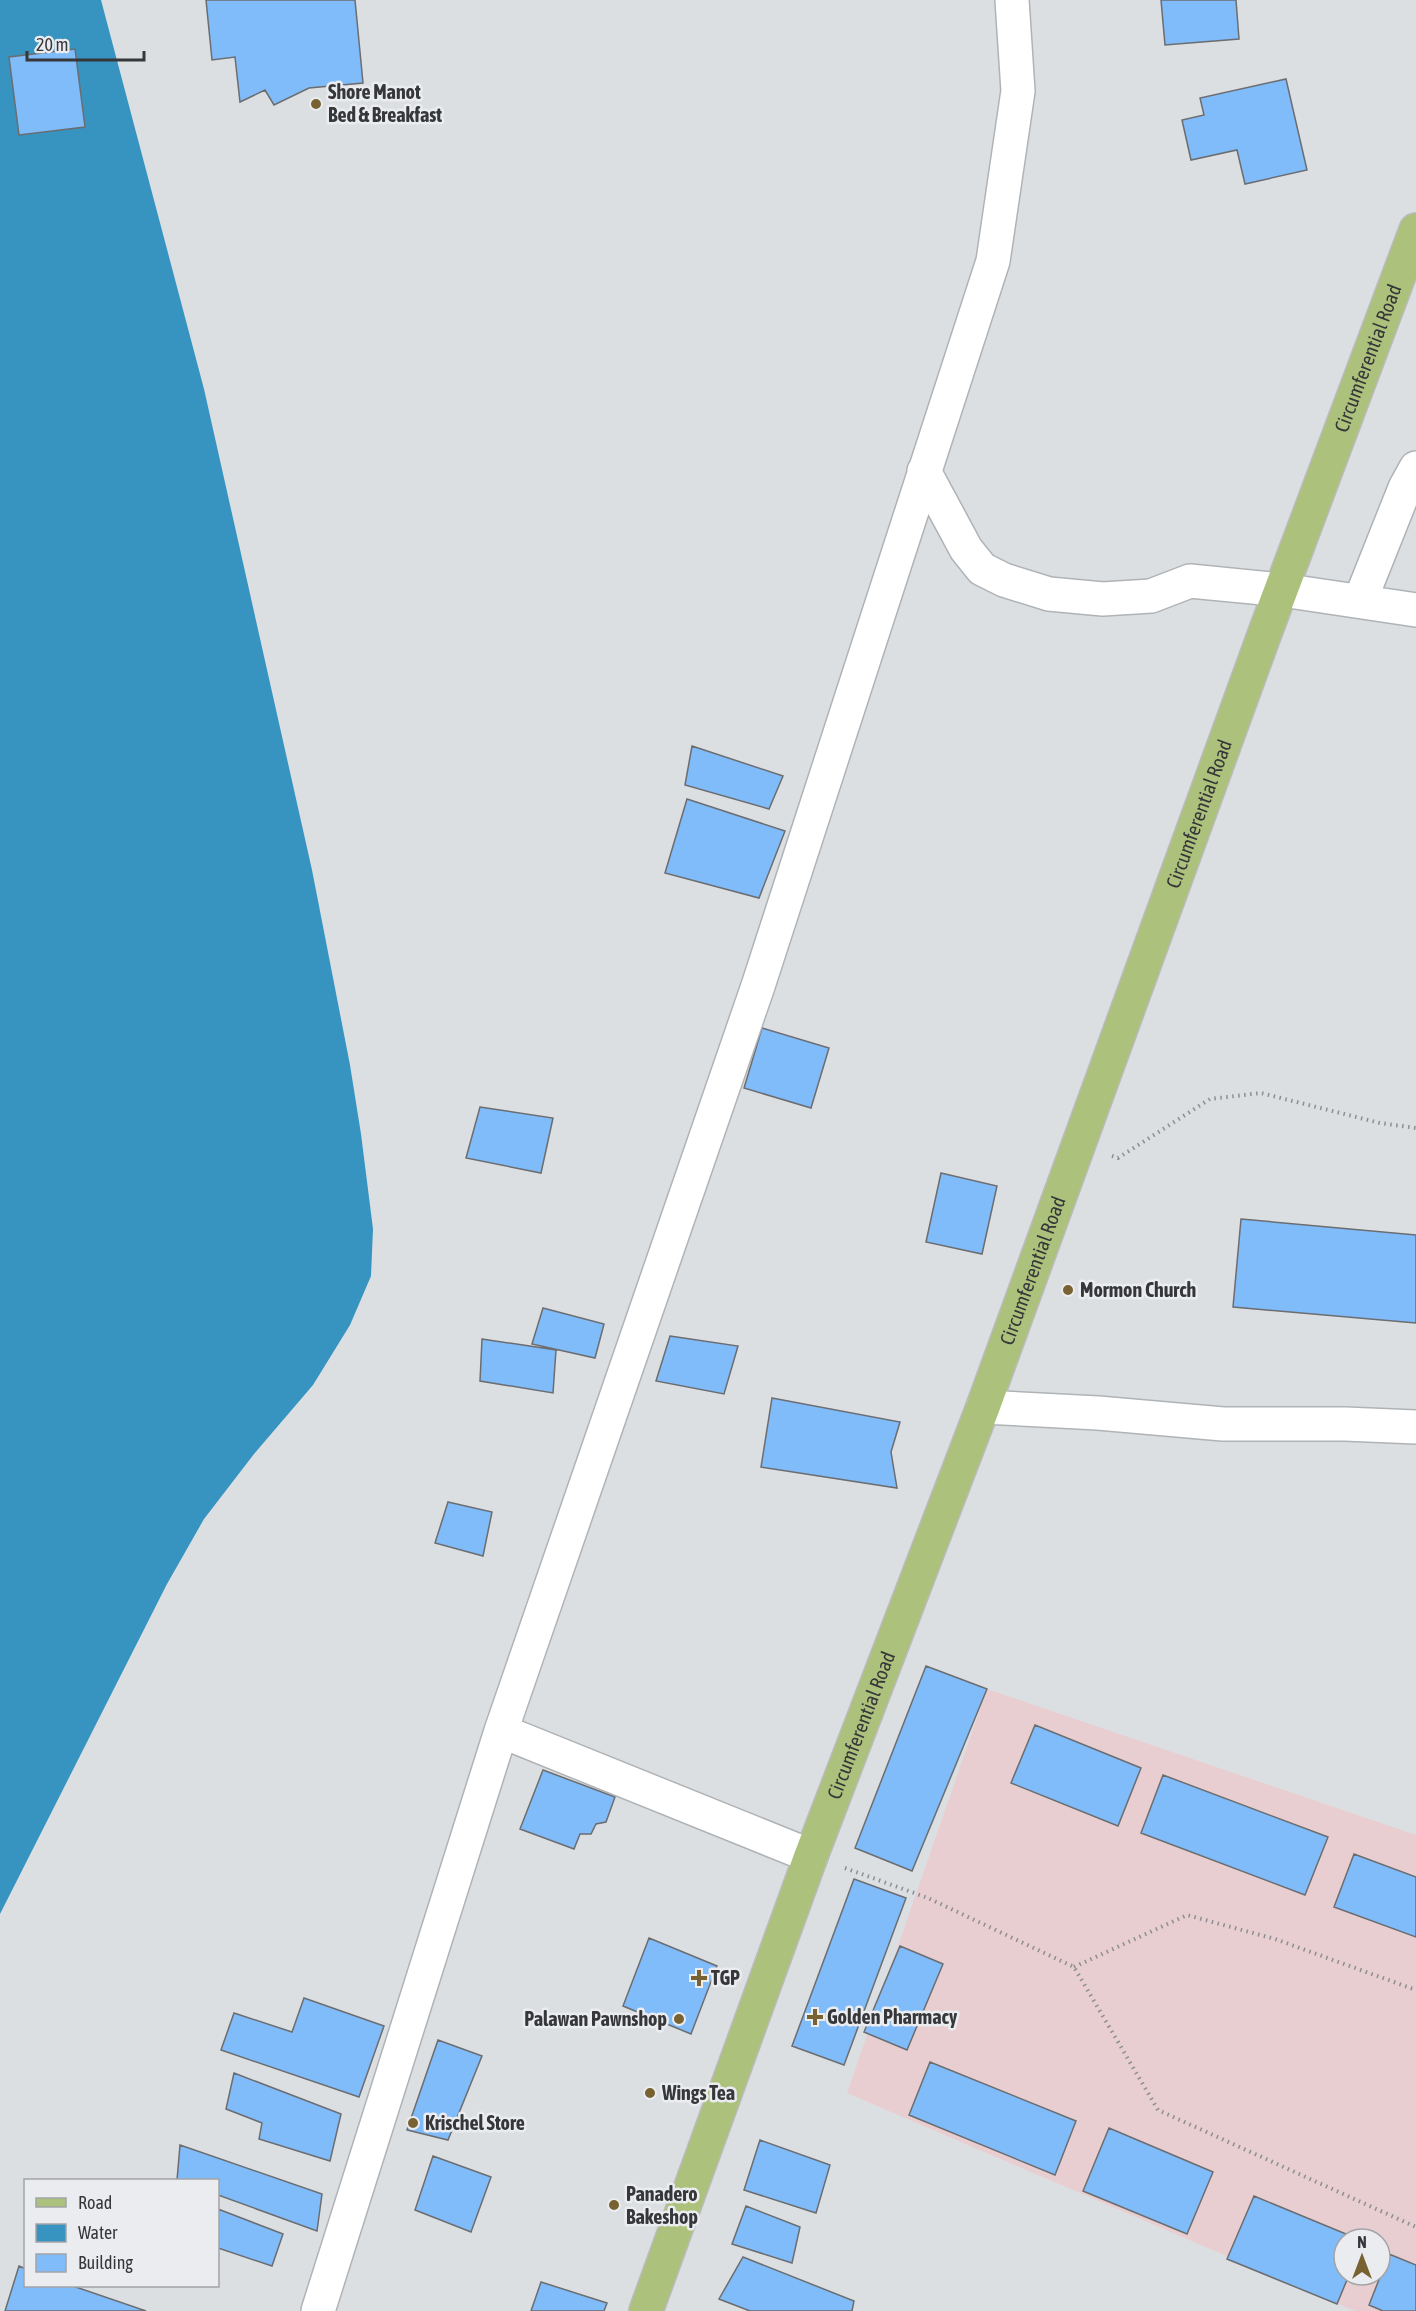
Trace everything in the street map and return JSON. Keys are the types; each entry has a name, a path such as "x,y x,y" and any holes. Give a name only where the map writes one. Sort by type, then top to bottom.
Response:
{"main road":[{"name":"Circumferential Road","path":"646,2311 811,1856 983,1407 1076,1148 1416,230"}],"street":[{"path":"318,2311 501,1731 758,986 993,261 1018,91 1012,0"},
{"path":"1360,601 1405,488 1416,468"},
{"path":"924,471 966,549 982,569 1004,580 1049,594 1103,599 1151,596 1190,581 1282,590 1416,610"},
{"path":"983,1407 1098,1413 1223,1424 1345,1424 1416,1427"},
{"path":"501,1731 811,1856"}],"path":[{"path":"1076,1148 1118,1158 1210,1099 1261,1093 1380,1123 1416,1128"},
{"path":"811,1856 928,1898 1074,1967 1158,2110 1416,2227"},
{"path":"1074,1967 1187,1915 1275,1939 1416,1989"}],"shaded area":[{"path":"987,1689 1416,1835 1416,2311 1355,2311 847,2093"}],"water":[{"path":"0,0 101,0 204,389 312,870 350,1065 373,1229 371,1276 350,1325 313,1385 254,1454 204,1519 167,1584 0,1914"}],"building":[{"path":"206,0 355,0 363,83 309,88 274,105 265,90 240,102 235,57 212,60"},
{"path":"1161,0 1236,0 1239,39 1165,45"},
{"path":"75,49 85,127 19,135 9,57"},
{"path":"1286,79 1307,170 1245,184 1237,150 1191,160 1182,120 1204,115 1200,98"},
{"path":"692,746 783,776 769,809 685,785"},
{"path":"687,799 785,831 759,898 665,873"},
{"path":"762,1028 829,1048 811,1108 744,1088"},
{"path":"480,1107 553,1118 541,1173 466,1158"},
{"path":"941,1173 997,1186 982,1254 926,1242"},
{"path":"1241,1219 1416,1235 1416,1323 1233,1307"},
{"path":"543,1308 604,1324 595,1358 532,1344"},
{"path":"670,1336 738,1346 724,1394 656,1381"},
{"path":"482,1339 556,1350 553,1393 480,1381"},
{"path":"772,1398 900,1422 891,1452 897,1488 761,1467"},
{"path":"448,1502 492,1512 483,1556 435,1543"},
{"path":"926,1666 987,1689 912,1871 855,1848"},
{"path":"1035,1725 1141,1768 1118,1826 1011,1783"},
{"path":"543,1770 615,1797 606,1822 596,1824 591,1834 580,1834 574,1849 520,1829"},
{"path":"1163,1775 1328,1837 1305,1895 1141,1833"},
{"path":"1354,1854 1416,1877 1416,1937 1334,1907"},
{"path":"854,1879 906,1898 844,2065 792,2046"},
{"path":"649,1938 717,1966 691,2034 623,2006"},
{"path":"900,1946 943,1964 907,2050 864,2032"},
{"path":"304,1998 384,2026 359,2097 221,2050 234,2013 292,2032"},
{"path":"438,2040 482,2056 448,2140 407,2130"},
{"path":"930,2062 1076,2121 1055,2175 909,2115"},
{"path":"234,2073 341,2114 330,2161 259,2139 262,2123 226,2109"},
{"path":"1109,2128 1213,2172 1187,2234 1083,2191"},
{"path":"760,2140 830,2165 816,2213 744,2190"},
{"path":"180,2145 322,2194 317,2231 219,2195 219,2179 177,2179"},
{"path":"433,2156 491,2177 471,2232 415,2210"},
{"path":"1254,2196 1332,2228 1332,2287 1344,2287 1337,2304 1227,2259"},
{"path":"746,2206 800,2227 792,2263 732,2244"},
{"path":"219,2209 283,2234 272,2266 219,2248"},
{"path":"1392,2255 1416,2265 1416,2311 1383,2311 1369,2305 1376,2287 1392,2287"},
{"path":"743,2257 854,2301 852,2311 750,2311 719,2299"},
{"path":"19,2266 24,2268 24,2287 76,2287 146,2311 5,2311"},
{"path":"541,2282 607,2303 604,2311 531,2311"}],"place":[{"name":"Shore Manot Bed & Breakfast","path":"316,104"},
{"name":"Mormon Church","path":"1068,1290"},
{"name":"TGP","path":"699,1978"},
{"name":"Golden Pharmacy","path":"815,2017"},
{"name":"Palawan Pawnshop","path":"679,2019"},
{"name":"Wings Tea","path":"650,2093"},
{"name":"Krischel Store","path":"413,2123"},
{"name":"Panadero Bakeshop","path":"614,2205"}]}
